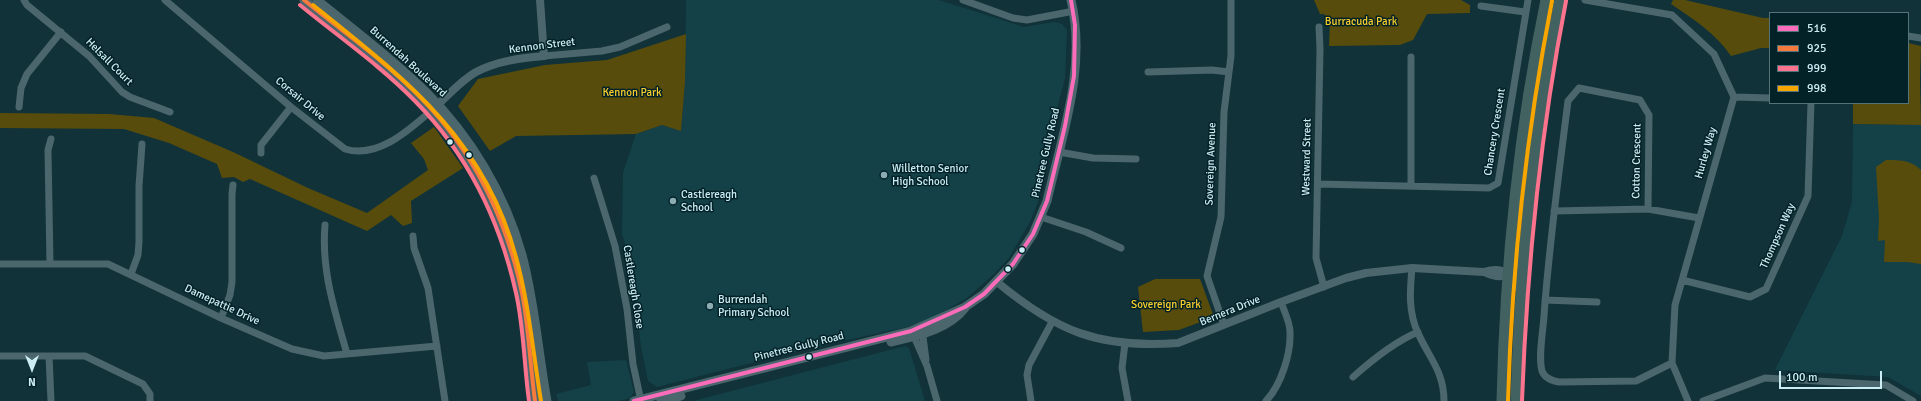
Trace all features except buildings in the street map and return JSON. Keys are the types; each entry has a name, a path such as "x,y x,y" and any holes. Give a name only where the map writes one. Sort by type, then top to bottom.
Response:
{"main road":[{"name":"Burrendah Boulevard","path":"304,0 435,108 471,160 501,222 513,256 522,293 535,401"},
{"name":"Burrendah Boulevard","path":"318,0 399,68 480,160 495,187 509,219 521,254 530,291 547,401"},
{"name":"Pinetree Gully Road","path":"661,401 912,334 965,307 984,294 1023,251 1041,217 1059,152 1076,74 1077,42 1074,11 1071,0"},
{"path":"1516,401 1525,236 1537,138 1560,0"},
{"path":"1502,401 1508,274 1521,159 1548,2"},
{"name":"Pinetree Gully Road","path":"639,400 912,334"}],"street":[{"name":"Helsall Court","path":"24,0 27,5 89,56 122,92 130,97 170,112"},
{"name":"Corsair Drive","path":"165,0 291,107 345,149 355,152 367,150 396,139 407,132 435,108"},
{"path":"540,0 544,56"},
{"path":"963,0 1013,18 1028,20 1074,11"},
{"name":"Sovereign Avenue","path":"1224,325 1207,276 1221,216 1224,112 1231,56 1231,0"},
{"name":"Chancery Crescent","path":"1318,184 1489,188 1498,183 1528,0"},
{"path":"1585,0 1672,15 1714,54 1734,97 1769,98"},
{"path":"1628,8 1630,0"},
{"path":"1481,6 1525,12"},
{"name":"Kennon Street","path":"435,108 476,72 500,63 544,56 602,51 620,47 667,27"},
{"name":"Westward Street","path":"1319,27 1320,48 1316,258 1318,270 1324,286"},
{"path":"19,107 21,88 27,74 61,32"},
{"path":"1909,36 1921,38"},
{"path":"1411,57 1411,186"},
{"path":"1148,72 1212,70 1229,72"},
{"name":"Cotton Crescent","path":"1648,209 1649,115 1640,100 1579,88 1568,101 1548,256 1541,363 1545,376 1552,381 1636,382 1672,363"},
{"name":"Hurley Way","path":"1688,401 1672,363 1675,305 1734,97"},
{"name":"Thompson Way","path":"1682,280 1750,297 1766,289 1808,196 1812,104"},
{"path":"261,152 261,145 291,107"},
{"path":"50,264 48,150 51,139"},
{"path":"131,274 138,255 140,242 142,144"},
{"path":"1059,152 1093,158 1136,159"},
{"name":"Castlereagh Close","path":"594,178 615,246 627,309 632,364 639,400"},
{"path":"222,318 230,295 232,282 233,185"},
{"path":"1554,211 1648,209 1699,218"},
{"path":"1041,217 1086,232 1120,248"},
{"path":"325,225 324,267 347,354"},
{"path":"413,236 414,248 428,288 445,401"},
{"path":"1521,292 1508,274 1516,266 1525,236"},
{"name":"Damepattie Drive","path":"0,264 108,264 222,318 292,349 324,356 437,346"},
{"path":"1412,268 1410,306 1418,332 1440,373 1443,382 1444,401"},
{"name":"Bernera Drive","path":"996,282 1022,303 1052,322 1073,332 1125,343 1150,345 1178,343 1281,302 1324,286 1366,273 1412,268 1484,272 1502,270 1508,274"},
{"path":"1545,300 1597,302"},
{"path":"1266,401 1276,388 1285,367 1290,331 1281,302"},
{"path":"1031,401 1027,375 1029,365 1052,322"},
{"path":"922,330 927,366 937,401"},
{"path":"1353,377 1368,364 1405,338 1418,332"},
{"path":"912,334 927,366"},
{"path":"1125,343 1123,378 1128,401"},
{"path":"0,356 85,356 143,384 150,394 150,401"},
{"path":"49,356 51,401"},
{"path":"1703,401 1765,378 1886,385 1913,401"}],"shaded area":[{"name":"Willetton Senior High School","path":"686,0 939,0 1024,27 1054,22 1062,24 1067,30 1065,79 1056,112 1056,121 1040,186 1039,199 1031,220 1009,258 994,274 967,298 934,317 912,326 806,349 657,387 648,381 641,347 631,262 622,234 623,173 636,134 662,125 681,131 685,82"},
{"path":"1853,124 1921,125 1921,396 1888,377 1775,370 1842,236 1852,202"},
{"path":"905,346 909,348 925,401 693,401"},
{"path":"626,360 634,392 630,398 619,401 558,401 556,394 591,385 587,362"}],"green space":[{"name":"Burracuda Park","path":"1314,0 1461,0 1470,5 1470,13 1427,14 1413,40 1400,45 1329,46 1330,22 1324,14 1320,14"},
{"path":"1673,0 1685,0 1763,18 1769,18 1769,48 1761,48 1731,56 1718,40 1696,21 1671,4"},
{"name":"Kennon Park","path":"686,34 685,82 681,131 662,125 636,134 516,136 490,151 458,106 478,79 545,65 607,60"},
{"path":"1909,43 1921,46 1921,125 1853,124 1853,104 1909,104"},
{"path":"0,113 109,114 154,118 233,152 308,188 367,213 428,170 424,159 411,143 434,127 463,168 411,201 412,223 403,226 391,215 367,231 250,179 243,182 234,177 222,178 217,164 169,143 124,129 0,128"},
{"path":"1886,160 1909,162 1921,170 1921,264 1907,262 1884,262 1885,240 1878,241 1879,218 1876,167"},
{"name":"Sovereign Park","path":"1155,279 1200,279 1214,317 1179,330 1143,332 1138,287"}],"transit line":[{"name":"925","path":"304,0 407,84 439,118 472,163 497,213 515,266 524,306 535,401"},
{"name":"516","path":"634,401 911,331 965,307 984,294 1013,264 1033,234 1047,201 1065,126 1074,76 1075,25 1071,0"},
{"name":"998","path":"1508,401 1513,300 1522,200 1535,101 1552,1"},
{"name":"999","path":"1522,401 1527,300 1536,200 1549,101 1566,1"},
{"name":"999","path":"300,5 374,64 416,102 435,122 451,144 480,190 501,240 516,293 521,320 529,401"},
{"name":"998","path":"313,5 379,58 409,85 437,114 462,144 484,178 502,215 516,257 528,311 541,401"}],"place":[{"name":"Willetton Senior High School","path":"884,175"},
{"name":"Castlereagh School","path":"673,201"},
{"name":"Burrendah Primary School","path":"710,306"}]}
